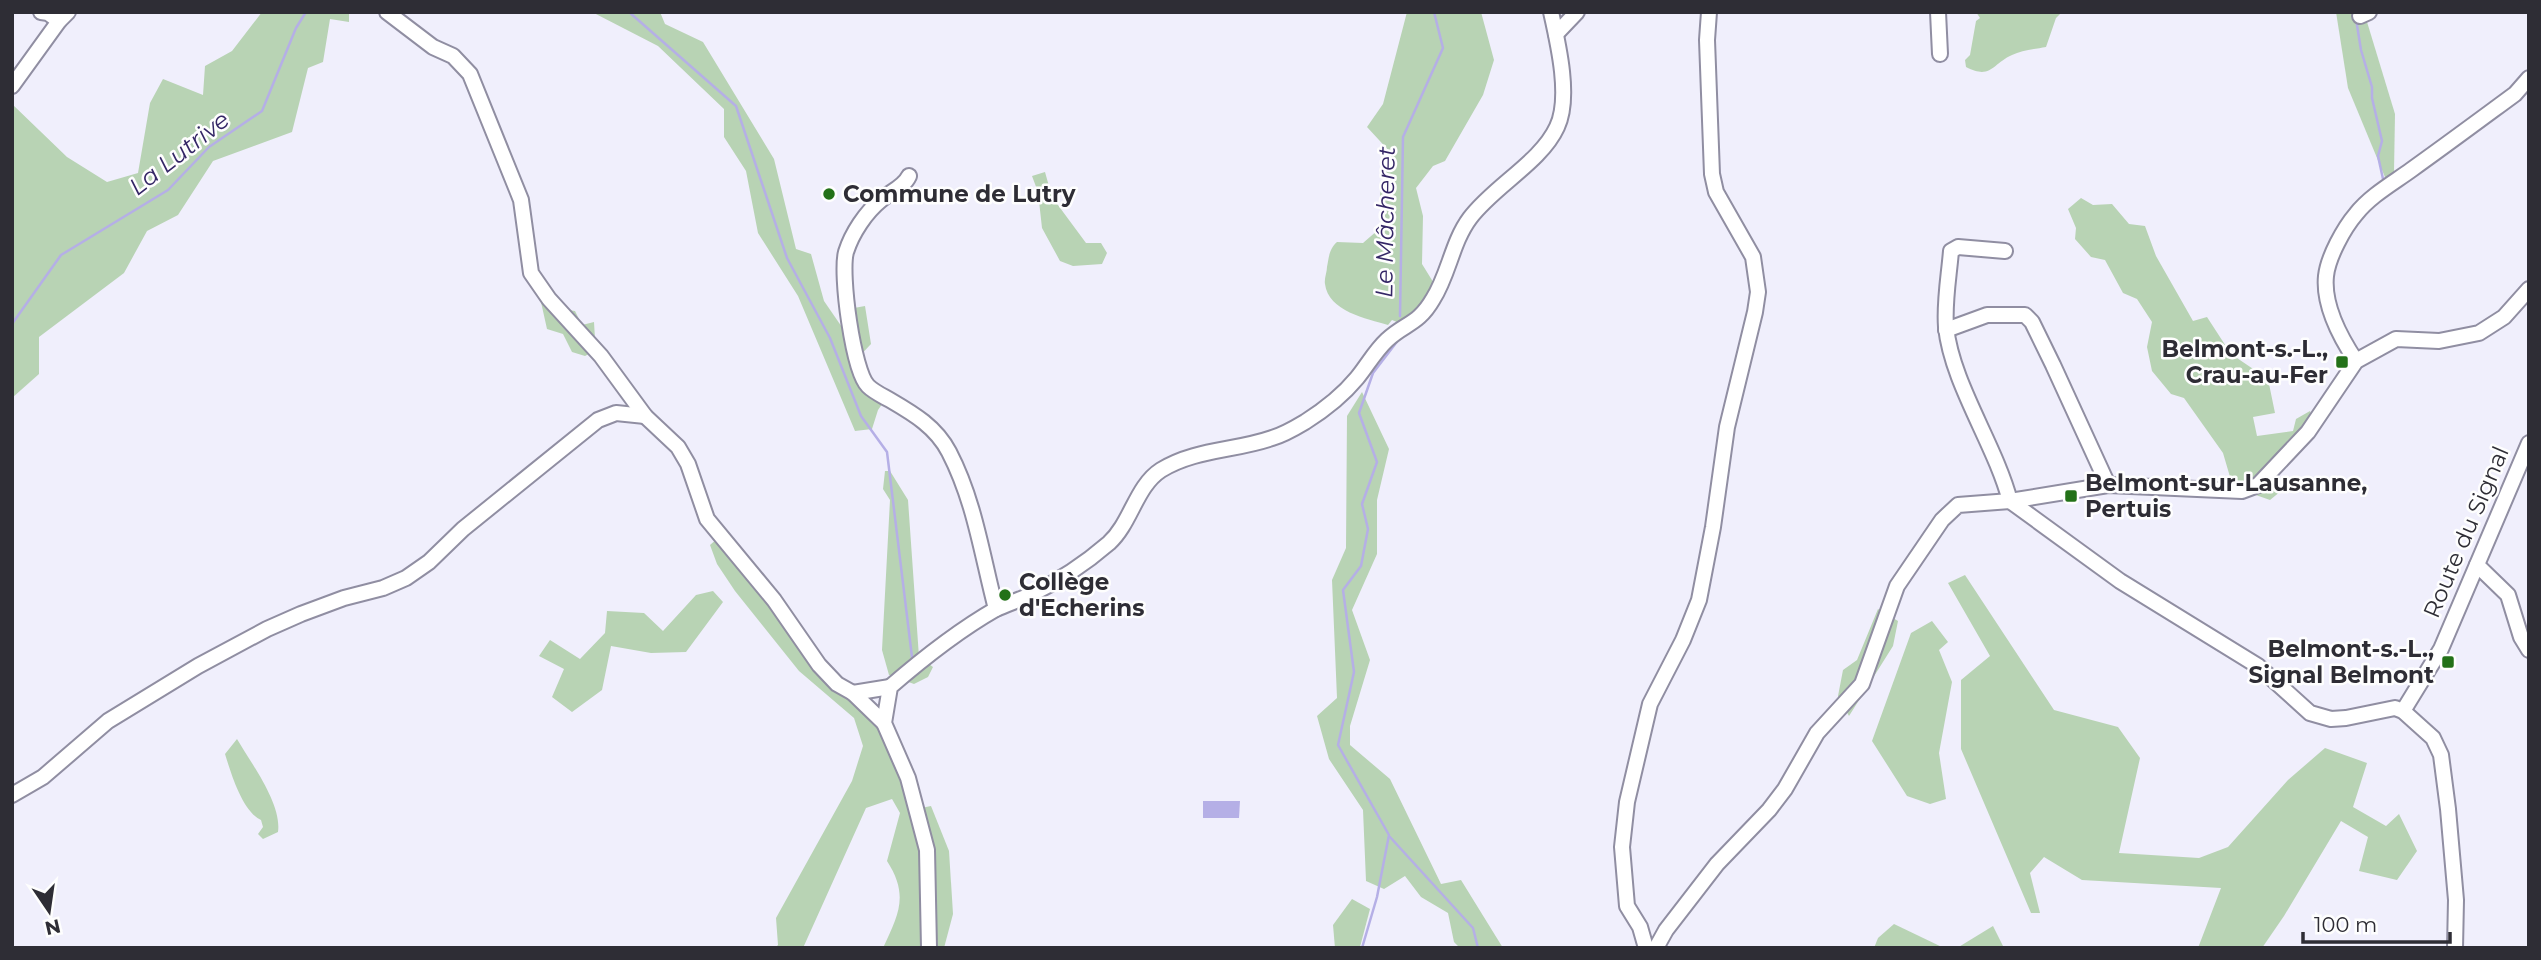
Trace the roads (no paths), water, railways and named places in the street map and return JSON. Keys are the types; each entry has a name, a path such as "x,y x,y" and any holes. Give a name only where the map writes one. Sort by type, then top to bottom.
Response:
{"street":[{"path":"12,86 64,17 41,12"},
{"path":"387,12 433,47 453,55 470,74 521,200 531,273 550,299 601,356 645,416 678,447 688,464 707,519 716,533 774,600 819,665 837,684 853,693 884,723 908,778 927,850 929,948"},
{"path":"853,693 890,687 933,652 996,609 1043,588 1111,541 1139,496 1158,472 1182,458 1273,438 1331,404 1355,380 1387,340 1426,313 1468,220 1487,198 1537,154 1557,128 1562,111 1562,80 1551,12"},
{"path":"1556,34 1577,12"},
{"path":"1646,948 1640,927 1627,905 1622,847 1627,802 1650,704 1683,640 1699,600 1713,527 1727,427 1758,292 1753,257 1716,192 1712,174 1707,40 1709,12"},
{"path":"1938,12 1940,54"},
{"path":"2356,361 2347,348 2330,308 2326,289 2326,273 2341,237 2357,212 2379,193 2515,94 2529,78"},
{"path":"909,176 866,214 845,255 850,325 861,377 870,388 935,430 948,450 969,496 996,609"},
{"path":"2005,251 1958,247 1951,251 1945,313 1946,330 1964,386 2004,477 2010,501 2120,581 2258,666 2310,713 2331,719 2395,708 2403,711 2433,738 2441,755 2453,860 2455,948"},
{"path":"1656,948 1666,930 1717,864 1786,789 1817,733 1862,684 1898,586 1942,520 1958,505 2010,501 2108,485 2242,491 2258,485 2308,432 2356,361 2396,340 2439,341 2479,333 2504,317 2529,289"},
{"path":"1946,330 1987,315 2025,315 2032,322 2108,485"},
{"path":"12,795 43,777 108,722 198,666 301,614 406,578 429,562 463,528 598,421 617,413 645,416"},
{"name":"Route du Signal","path":"2403,711 2441,649 2529,443"},
{"path":"2477,565 2508,595 2521,637 2529,650"},
{"path":"884,723 890,687"},
{"path":"1640,927 1666,930"}],"waterway":[{"name":"La Lutrive","path":"12,324 61,255 168,190 209,147 262,111 296,28 306,12"},
{"path":"629,12 736,106 787,258 830,338 861,416 887,452 912,657"},
{"name":"Le Mâcheret","path":"1400,316 1403,137 1443,48 1434,12"},
{"path":"2356,19 2382,141 2378,156 2383,179"},
{"name":"Le Mâcheret","path":"1362,948 1377,897 1389,835 1338,745 1354,672 1343,590 1361,566 1368,529 1362,504 1377,462 1359,413 1373,373 1399,339"},
{"path":"1390,837 1473,928 1478,948"}],"place":[{"name":"Commune de Lutry","path":"829,194"},
{"name":"Belmont-s.-L., Crau-au-Fer","path":"2342,362"},
{"name":"Belmont-sur-Lausanne, Pertuis","path":"2071,496"},
{"name":"Collège d'Echerins","path":"1005,595"},
{"name":"Belmont-s.-L., Signal Belmont","path":"2448,662"}]}
